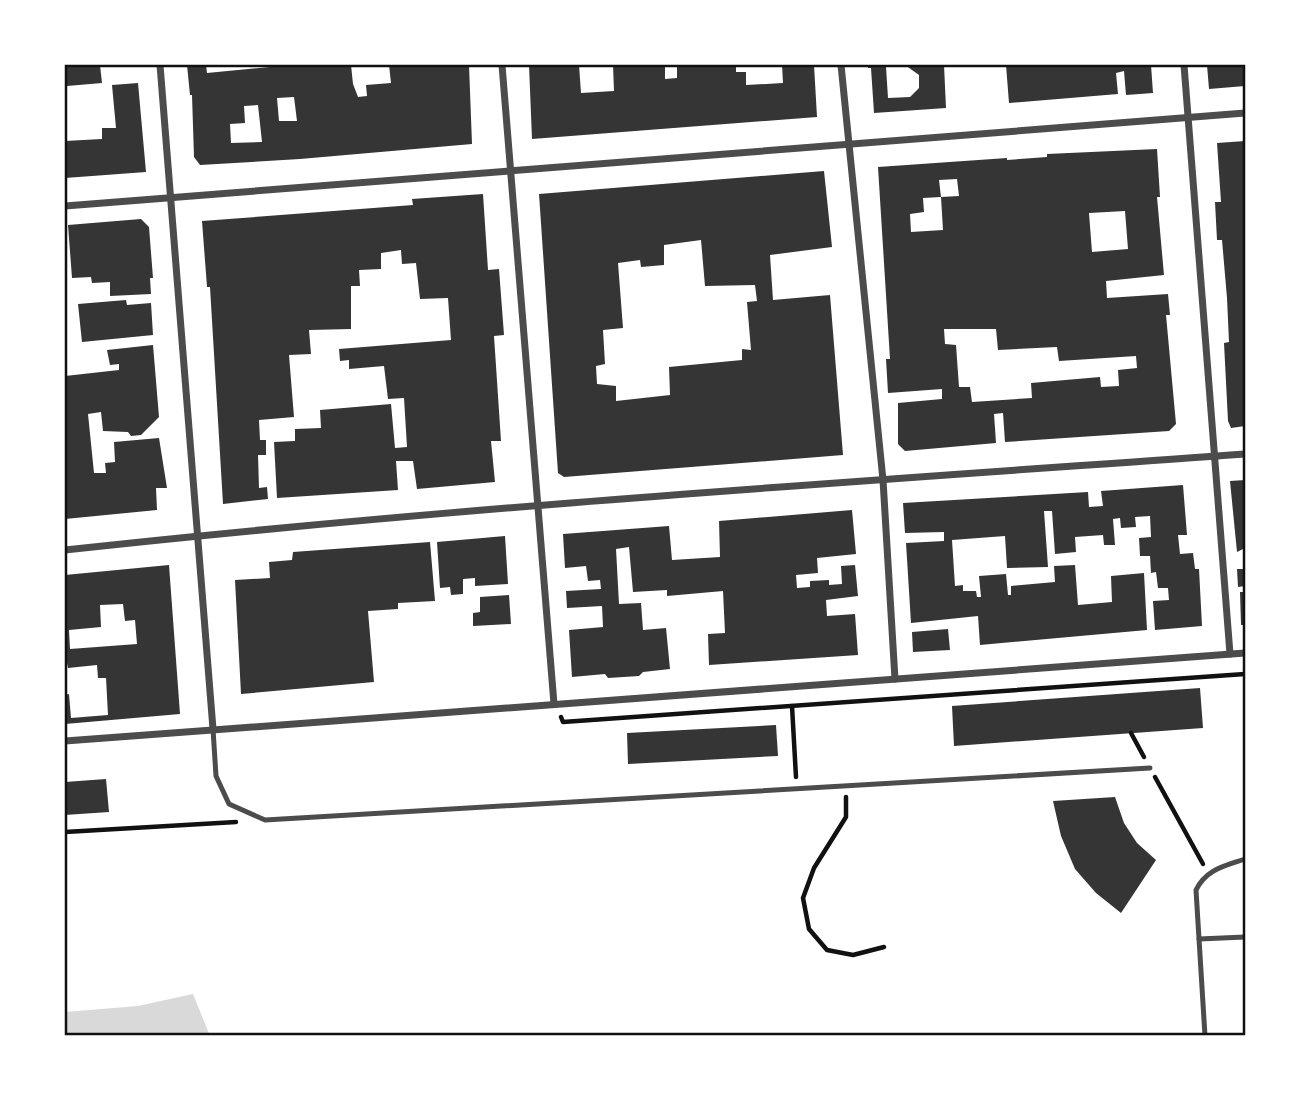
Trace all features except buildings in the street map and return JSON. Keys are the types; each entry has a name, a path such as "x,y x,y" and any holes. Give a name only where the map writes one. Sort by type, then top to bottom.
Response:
{"street":[{"path":"160,65 214,729"},
{"path":"502,65 554,704"},
{"path":"841,65 883,480 895,680"},
{"path":"1184,65 1230,654"},
{"path":"65,206 1245,113"},
{"path":"65,550 538,505 1245,454"},
{"path":"65,741 1245,653"}],"lane":[{"path":"214,729 216,776 229,804 265,820 1150,768"},
{"path":"1205,1036 1196,890 1202,879 1214,869 1245,859"},
{"path":"1199,939 1245,937"}],"path":[{"path":"554,704 563,722 1245,674"},
{"path":"790,687 796,789"},
{"path":"1131,733 1208,874"},
{"path":"846,786 846,817 814,868 803,898 809,929 827,950 853,955 884,947"},
{"path":"65,832 265,820"}],"shaded area":[{"path":"193,994 210,1036 65,1036 65,1012 138,1006"}]}
